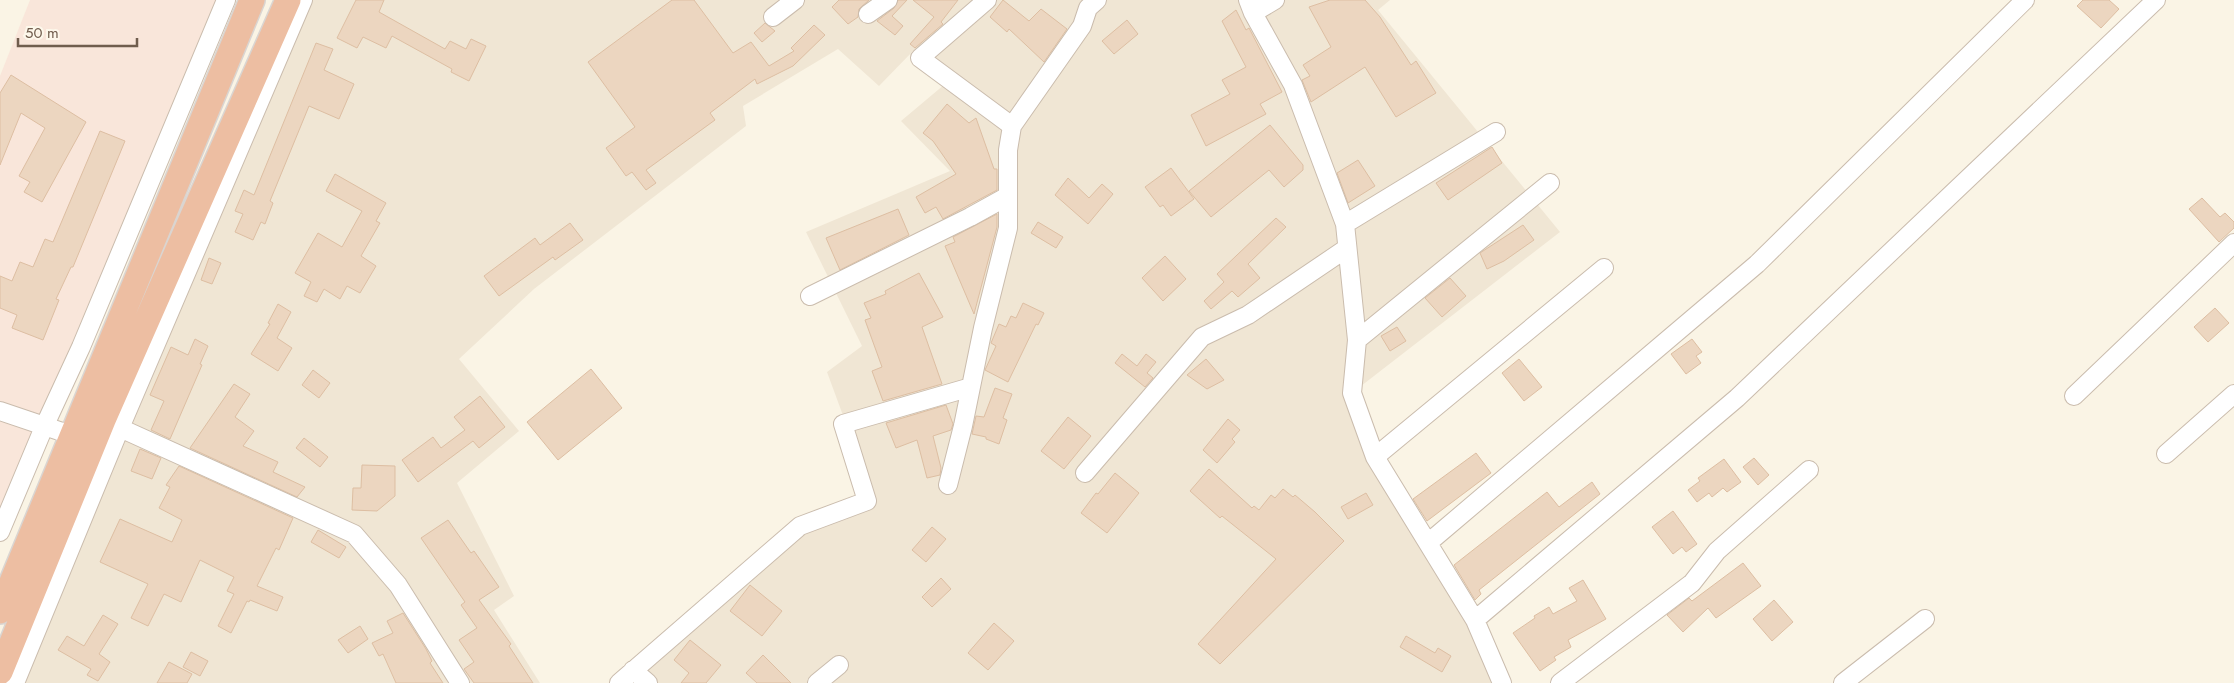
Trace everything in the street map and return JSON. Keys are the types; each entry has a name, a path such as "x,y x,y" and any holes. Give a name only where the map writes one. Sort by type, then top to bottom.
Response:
{"highway":[{"path":"0,611 74,436 252,0"},
{"path":"0,672 270,60 288,0"}],"street":[{"path":"0,532 44,427 81,347 226,0"},
{"path":"270,60 304,0"},
{"path":"773,17 794,0"},
{"path":"868,14 888,0"},
{"path":"987,0 920,58 1012,126"},
{"path":"948,485 971,387 982,328 1008,228 1008,150 1012,126 1082,26 1088,8 1097,0"},
{"path":"1275,0 1251,7 1293,85 1345,224 1357,340 1352,393 1375,457 1475,620 1502,683"},
{"path":"1428,543 1757,264 2025,0"},
{"path":"1475,620 1737,398 2156,0"},
{"path":"1345,224 1496,132"},
{"path":"1357,340 1550,183"},
{"path":"810,296 970,218 1008,196"},
{"path":"2074,396 2234,243"},
{"path":"1085,473 1202,337 1248,315 1347,248"},
{"path":"1375,457 1604,268"},
{"path":"619,683 800,526 867,501 843,424 971,387"},
{"path":"2166,454 2234,394"},
{"path":"0,411 74,436"},
{"path":"15,683 111,424 354,534 398,585 460,683"},
{"path":"1560,683 1692,583 1717,550 1809,470"},
{"path":"1843,683 1925,619"},
{"path":"818,683 839,665"},
{"path":"633,670 648,683"}],"shaded area":[{"path":"30,0 226,0 0,532 0,76"},
{"path":"303,0 1390,0 1378,10 1560,232 1352,393 1502,683 616,683 792,528 873,497 827,372 862,346 806,232 950,171 901,121 951,79 913,51 879,86 838,49 743,106 746,126 534,289 459,359 519,431 457,483 514,596 494,610 540,683 15,683"}],"building":[{"path":"356,0 384,0 379,12 445,49 450,41 466,49 471,39 486,46 469,81 451,72 452,69 392,36 386,48 363,37 357,48 337,38"},
{"path":"672,0 694,0 733,53 751,42 769,66 794,51 791,48 814,25 825,35 793,66 757,84 755,79 710,113 715,120 646,170 656,183 646,190 632,172 626,176 606,148 635,127 588,62"},
{"path":"839,0 869,0 859,9 858,17 848,24 832,7"},
{"path":"898,0 907,0 892,16 903,26 895,35 877,21 894,8"},
{"path":"913,0 958,0 941,22 943,24 915,48 910,44 934,17"},
{"path":"1003,0 1029,21 1041,9 1067,29 1044,62 1009,29 1007,32 990,17"},
{"path":"1330,0 1365,0 1380,17 1411,65 1416,61 1436,93 1396,117 1365,67 1311,102 1302,80 1310,76 1303,65 1331,47 1309,7"},
{"path":"2083,0 2109,0 2119,9 2101,28 2077,6"},
{"path":"1236,10 1246,30 1249,28 1282,92 1260,104 1266,114 1206,146 1191,115 1230,94 1222,80 1246,67 1222,21"},
{"path":"1127,20 1138,34 1114,54 1102,41"},
{"path":"765,23 775,31 762,42 754,33"},
{"path":"316,43 333,49 324,70 354,84 339,119 309,106 270,201 273,203 265,224 261,222 253,240 235,232 243,214 235,211 244,190 254,195"},
{"path":"11,75 86,122 42,202 24,192 30,182 19,176 45,128 21,113 0,165 0,93"},
{"path":"947,104 969,123 976,118 994,169 997,169 997,190 943,219 936,207 925,213 916,197 956,174 933,141 923,133"},
{"path":"1270,125 1303,165 1303,170 1284,187 1269,170 1211,217 1189,191"},
{"path":"100,131 125,141 73,267 71,267 56,299 59,300 43,340 12,328 17,315 0,308 0,276 12,281 20,262 33,267 45,239 53,242"},
{"path":"1492,147 1502,163 1448,200 1436,183"},
{"path":"1358,160 1375,186 1348,203 1337,173"},
{"path":"1171,168 1194,199 1171,216 1163,205 1160,207 1145,187"},
{"path":"335,174 386,203 376,221 380,223 361,256 376,266 360,293 347,286 340,299 324,289 317,302 304,296 311,282 295,273 318,233 342,247 362,211 326,191"},
{"path":"1068,178 1089,198 1102,184 1113,194 1088,224 1055,195"},
{"path":"2202,198 2220,217 2225,213 2234,222 2234,228 2219,242 2189,209"},
{"path":"898,209 909,235 840,270 826,238"},
{"path":"997,214 997,227 974,314 945,246 955,242 953,237"},
{"path":"1276,218 1286,227 1248,264 1260,278 1238,297 1232,291 1211,309 1204,301 1224,282 1217,274"},
{"path":"1038,222 1063,237 1056,248 1031,233"},
{"path":"570,223 583,240 555,260 553,257 499,296 484,276 535,238 540,245"},
{"path":"1523,225 1534,240 1504,261 1487,269 1480,253"},
{"path":"1165,256 1186,279 1163,301 1142,278"},
{"path":"209,258 221,263 212,284 201,280"},
{"path":"919,273 943,317 922,327 942,384 883,401 872,371 882,367 865,320 871,318 864,303 886,294 885,291"},
{"path":"1450,278 1466,296 1442,317 1425,298"},
{"path":"1023,303 1044,313 1038,325 1036,324 1008,382 985,370 996,346 991,343 999,324 1006,327 1011,316 1016,318"},
{"path":"278,304 291,312 277,338 292,348 278,371 251,354 270,324 268,323"},
{"path":"2215,308 2229,323 2208,342 2194,327"},
{"path":"1397,327 1406,341 1390,351 1381,336"},
{"path":"195,339 208,346 200,364 202,365 170,439 151,430 164,401 150,395 171,347 188,355"},
{"path":"1692,339 1702,352 1696,356 1701,363 1686,374 1671,354"},
{"path":"1122,354 1137,366 1146,354 1156,362 1147,373 1153,378 1145,387 1115,363"},
{"path":"1206,359 1224,380 1207,389 1187,375"},
{"path":"1519,359 1542,387 1524,401 1502,373"},
{"path":"591,369 622,408 558,460 527,422"},
{"path":"313,370 330,383 319,398 302,385"},
{"path":"234,384 250,394 235,417 254,431 243,446 278,462 273,472 305,487 297,497 190,448"},
{"path":"995,388 1012,394 1003,418 1007,420 999,444 986,439 986,437 972,434 976,416 984,417"},
{"path":"480,396 505,427 479,448 473,441 418,482 402,460 433,437 441,448 465,430 454,417"},
{"path":"946,405 953,424 951,430 933,436 941,468 940,475 927,478 917,440 896,448 886,423"},
{"path":"1068,417 1091,436 1064,469 1041,451"},
{"path":"1228,419 1240,430 1232,439 1235,442 1217,463 1203,450"},
{"path":"304,438 328,457 320,467 296,448"},
{"path":"140,449 161,458 152,479 131,471"},
{"path":"1476,453 1491,473 1427,521 1413,499"},
{"path":"1754,458 1769,475 1758,485 1743,467"},
{"path":"1724,459 1741,482 1727,492 1723,488 1712,497 1709,493 1697,502 1688,490 1700,481 1698,478"},
{"path":"362,465 395,466 395,496 377,511 352,510 353,488 361,488"},
{"path":"179,466 293,518 279,550 276,548 257,586 283,597 277,611 250,600 249,602 247,601 231,633 218,626 234,594 227,591 234,577 200,560 181,602 164,594 148,626 131,618 148,584 100,562 120,519 172,542 182,520 159,508 170,487 166,485"},
{"path":"1209,469 1252,508 1254,506 1259,510 1271,495 1275,498 1283,489 1293,497 1295,495 1344,541 1220,664 1198,644 1276,559 1222,516 1220,518 1190,491"},
{"path":"1115,473 1139,493 1107,533 1081,513 1096,493 1098,494"},
{"path":"1592,482 1600,494 1479,590 1481,594 1475,600 1454,565 1547,492 1559,507"},
{"path":"1366,493 1373,505 1348,519 1341,507"},
{"path":"1673,511 1697,544 1686,552 1682,547 1673,554 1652,527"},
{"path":"448,520 471,553 474,551 499,587 479,600 511,644 509,646 533,683 474,683 464,669 474,662 459,640 477,628 461,605 465,602 421,538"},
{"path":"932,527 946,539 926,562 912,550"},
{"path":"318,530 346,547 339,558 311,542"},
{"path":"1743,563 1761,586 1716,618 1708,608 1683,632 1667,615 1689,598 1692,601"},
{"path":"941,578 951,589 932,607 922,597"},
{"path":"1583,580 1606,619 1568,640 1571,647 1554,657 1556,660 1540,671 1513,633 1549,607 1553,614 1577,601 1569,588"},
{"path":"750,585 782,611 762,636 730,611"},
{"path":"1774,600 1793,622 1772,641 1753,619"},
{"path":"403,613 426,649 432,661 430,663 443,683 396,683 383,654 379,656 372,643 393,633 387,621"},
{"path":"103,615 118,624 99,654 110,662 98,681 87,675 91,669 58,650 67,636 84,646"},
{"path":"994,623 1014,641 988,670 968,653"},
{"path":"360,626 368,639 348,653 338,640"},
{"path":"1406,636 1435,653 1438,648 1451,656 1442,672 1400,647"},
{"path":"690,640 721,665 706,683 681,683 689,673 674,660"},
{"path":"191,652 208,661 200,676 183,667"},
{"path":"763,655 791,683 757,683 746,673"},
{"path":"169,662 192,674 187,683 157,683"}]}
